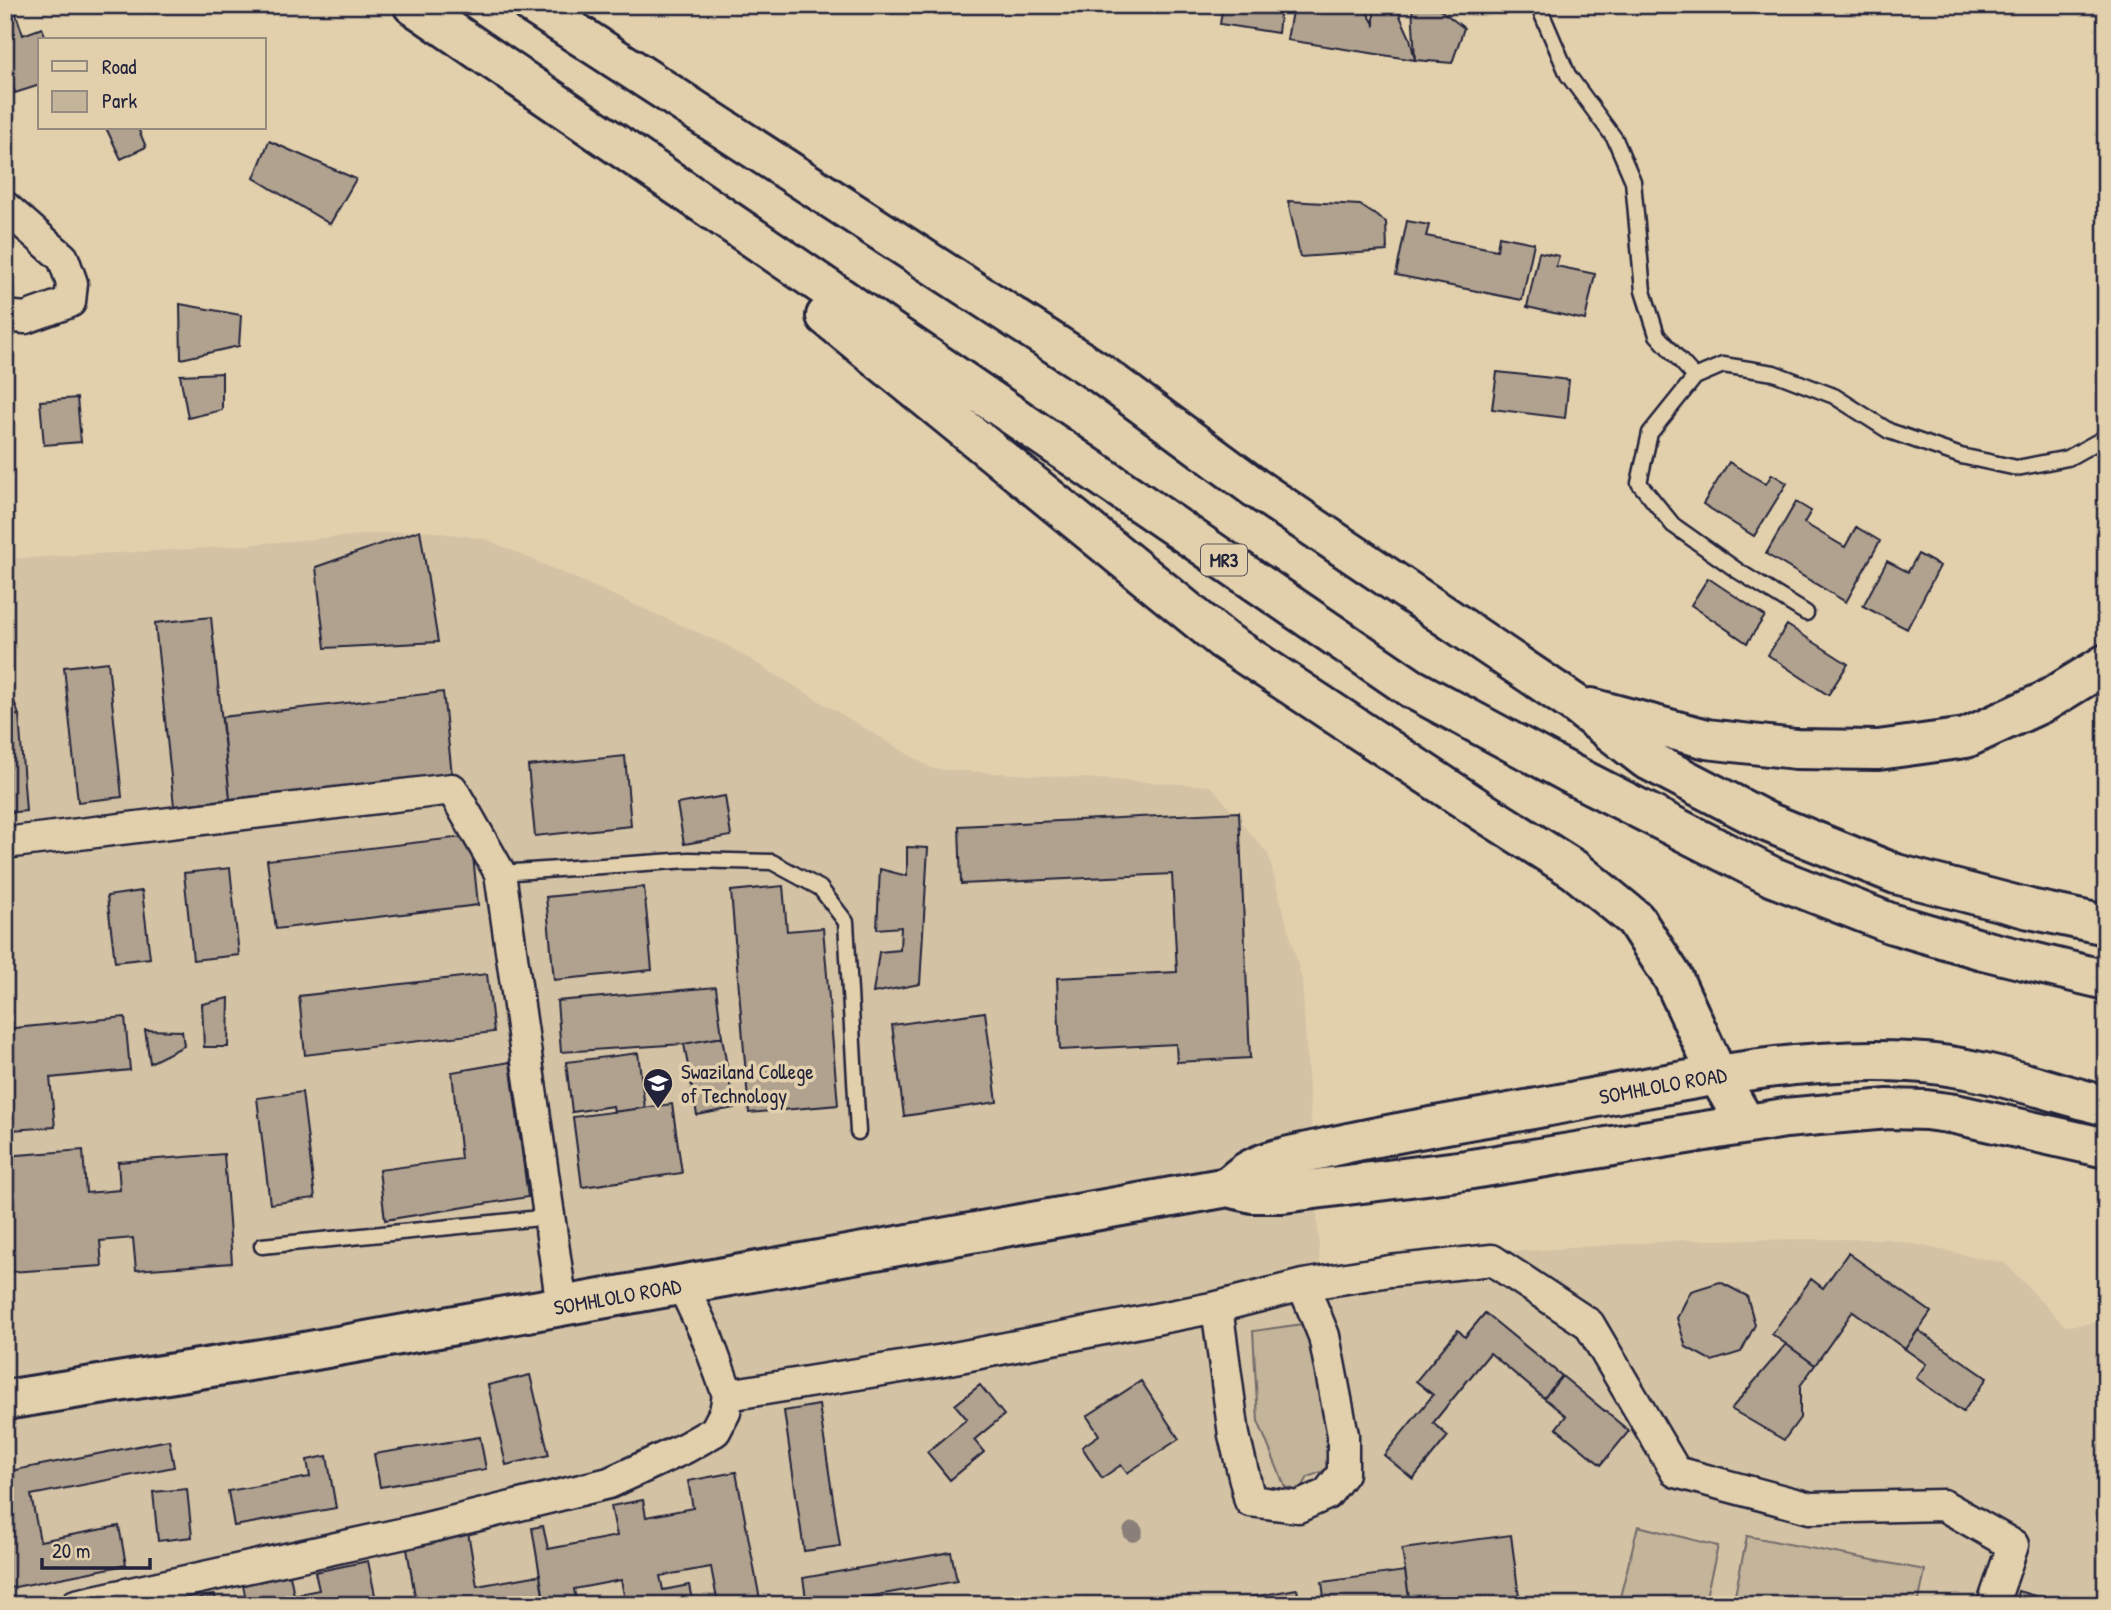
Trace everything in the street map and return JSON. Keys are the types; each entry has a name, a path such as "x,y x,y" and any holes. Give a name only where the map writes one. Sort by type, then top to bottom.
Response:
{"main road":[{"name":"MR3","path":"413,5 1411,688 1571,774 1773,877 1890,923 1983,950 2106,980"},
{"path":"533,5 1101,374 1254,487 1575,704 1646,759 1766,822 1896,874 2030,909 2106,925"},
{"path":"612,142 1223,640 1485,814 1575,870 1635,919 1673,978 1717,1074 1746,1124"},
{"path":"1575,704 1707,739 1796,749 1878,750 1966,738 2046,701 2106,664"},
{"name":"SOMHLOLO ROAD","path":"1227,1187 1248,1171 1276,1160 1407,1130 1717,1074 1817,1063 1912,1062 1956,1067 2106,1105"},
{"name":"SOMHLOLO ROAD","path":"5,1400 293,1354 1227,1187 1253,1193 1296,1191 1466,1170 1785,1118 1888,1109 1926,1110 1990,1121 2106,1148"}],"street":[{"path":"5,207 63,258 72,283 70,302 25,318 5,316"},
{"path":"5,843 452,789 500,873 562,1306"},
{"path":"728,1395 944,1360 1217,1307 1303,1285 1390,1271 1492,1260 1589,1324 1676,1472 1810,1508 1943,1505 2014,1545 1993,1604"},
{"path":"76,1605 414,1531 609,1483 685,1448 715,1431 725,1412 728,1395 706,1335 682,1284"},
{"path":"1217,1307 1234,1435 1250,1501 1298,1507 1327,1494 1343,1473 1344,1456 1343,1435 1324,1336 1303,1285"}],"lane":[{"path":"1538,5 1569,75 1615,139 1633,181 1643,291 1657,335 1695,377"},
{"path":"1806,613 1738,571 1673,525 1639,483 1650,433 1695,377 1723,365 1774,373 1834,396 1889,431 1961,456 2017,468 2068,458 2106,438"},
{"path":"500,873 689,860 772,862 820,888 846,922 858,1132"},
{"path":"262,1246 550,1217"}],"shaded area":[{"name":"Swaziland College of Technology","path":"420,530 486,539 726,645 933,769 1211,786 1268,854 1302,980 1320,1265 1685,1240 1888,1239 2005,1263 2065,1326 2106,1322 2106,1605 5,1605 5,559 208,548"}],"green space":[{"path":"1310,1323 1330,1451 1326,1470 1308,1477 1300,1491 1285,1487 1258,1421 1253,1331"},
{"path":"1638,1526 1718,1546 1704,1605 1618,1605"},
{"path":"1747,1536 1925,1570 1918,1605 1733,1605"}],"building":[{"path":"5,5 13,5 23,35 42,28 46,38 38,38 38,86 15,93 5,63"},
{"path":"1223,5 1281,5 1278,33 1220,24"},
{"path":"1293,5 1363,5 1374,24 1374,5 1395,5 1410,38 1415,60 1287,40"},
{"path":"1412,5 1434,5 1464,28 1452,63 1415,60"},
{"path":"107,130 139,130 146,147 121,159"},
{"path":"269,141 356,179 330,224 254,178"},
{"path":"1288,201 1360,205 1386,222 1387,251 1300,257"},
{"path":"1407,221 1429,225 1426,236 1497,250 1499,236 1534,243 1522,300 1396,275"},
{"path":"1539,252 1559,256 1556,266 1595,274 1585,320 1527,307"},
{"path":"180,304 241,315 239,346 181,359"},
{"path":"1497,372 1569,380 1565,418 1492,409"},
{"path":"222,373 222,410 188,418 180,375"},
{"path":"77,398 81,442 44,445 40,401"},
{"path":"1729,462 1766,484 1772,474 1787,483 1754,536 1703,504"},
{"path":"1796,502 1811,511 1804,523 1845,547 1856,527 1880,541 1846,602 1766,554"},
{"path":"420,530 438,642 325,648 316,567"},
{"path":"1918,554 1940,566 1907,629 1863,606 1887,561 1908,572"},
{"path":"1708,578 1765,616 1747,643 1691,605"},
{"path":"211,617 230,799 174,806 155,623"},
{"path":"1787,625 1848,664 1828,695 1768,655"},
{"path":"108,662 122,797 78,802 64,667"},
{"path":"5,676 19,715 5,716"},
{"path":"443,692 452,775 230,799 222,717"},
{"path":"19,715 26,811 5,813 5,716"},
{"path":"625,756 631,826 535,836 528,766"},
{"path":"725,796 731,836 684,844 677,804"},
{"path":"1239,812 1250,1058 1177,1062 1176,1044 1060,1050 1057,978 1177,972 1172,874 961,884 959,826"},
{"path":"471,836 478,905 276,929 267,860"},
{"path":"907,847 928,848 920,984 873,993 879,952 900,950 901,927 877,929 880,869 907,876"},
{"path":"230,868 239,955 193,960 184,873"},
{"path":"783,886 787,931 823,928 838,1105 749,1113 731,891"},
{"path":"644,887 652,970 554,980 546,897"},
{"path":"142,891 150,958 115,962 107,896"},
{"path":"487,974 494,1032 305,1055 299,996"},
{"path":"716,987 722,1037 684,1044 561,1052 557,1001"},
{"path":"229,998 228,1047 204,1047 202,1004"},
{"path":"985,1012 997,1102 904,1116 892,1025"},
{"path":"125,1017 130,1070 50,1078 55,1127 11,1130 5,1071 5,1029"},
{"path":"145,1030 182,1031 184,1046 150,1063"},
{"path":"722,1037 734,1108 697,1115 684,1044"},
{"path":"638,1053 645,1108 614,1112 613,1106 572,1112 566,1062"},
{"path":"510,1062 528,1197 385,1220 379,1170 461,1159 452,1072"},
{"path":"302,1092 315,1198 270,1204 257,1098"},
{"path":"672,1104 682,1173 582,1187 573,1117"},
{"path":"83,1150 86,1193 120,1190 118,1162 224,1154 232,1263 136,1270 133,1238 100,1241 102,1266 10,1272 5,1214 5,1156"},
{"path":"1848,1253 1931,1312 1905,1349 1853,1311 1815,1365 1772,1334 1811,1279 1823,1288"},
{"path":"1720,1282 1747,1296 1755,1325 1741,1352 1712,1361 1686,1347 1677,1318 1691,1291"},
{"path":"1485,1313 1562,1376 1544,1398 1490,1353 1433,1423 1448,1436 1413,1479 1384,1455 1433,1395 1416,1381 1458,1330 1465,1337"},
{"path":"1918,1330 1987,1378 1963,1412 1916,1378 1926,1364 1905,1349"},
{"path":"1786,1344 1815,1365 1800,1386 1800,1418 1784,1440 1731,1409"},
{"path":"530,1375 549,1455 506,1465 488,1385"},
{"path":"1562,1376 1629,1431 1601,1465 1556,1428 1566,1416 1544,1398"},
{"path":"1141,1381 1179,1439 1127,1473 1121,1465 1102,1478 1082,1447 1099,1435 1087,1416"},
{"path":"980,1385 1004,1415 974,1440 984,1452 950,1480 927,1452 967,1419 955,1405"},
{"path":"819,1405 840,1546 804,1551 784,1411"},
{"path":"480,1437 486,1469 380,1487 374,1454"},
{"path":"169,1440 174,1467 31,1495 40,1541 119,1526 126,1565 5,1589 5,1472"},
{"path":"327,1456 336,1508 234,1526 228,1491 310,1477 307,1460"},
{"path":"736,1472 761,1605 718,1605 711,1567 660,1576 663,1590 689,1585 693,1605 597,1605 625,1600 621,1580 574,1589 577,1605 545,1605 532,1528 543,1526 548,1549 617,1536 611,1506 643,1500 646,1517 693,1508 688,1481"},
{"path":"187,1489 192,1537 158,1541 153,1492"},
{"path":"468,1532 477,1586 540,1575 543,1596 500,1605 399,1605 416,1602 406,1543"},
{"path":"1511,1535 1520,1605 1410,1605 1402,1549"},
{"path":"951,1552 957,1581 821,1605 807,1605 803,1578"},
{"path":"368,1561 377,1605 247,1605 243,1585 290,1575 294,1595 319,1590 315,1572"},
{"path":"1405,1571 1410,1605 1325,1605 1322,1582"},
{"path":"1297,1589 1300,1605 1253,1605 1252,1597"},
{"path":"2018,1591 2063,1604 2063,1605 2014,1605"},
{"path":"215,1595 216,1605 167,1605"}],"place":[{"name":"Swaziland College of Technology","path":"658,1110"}]}
